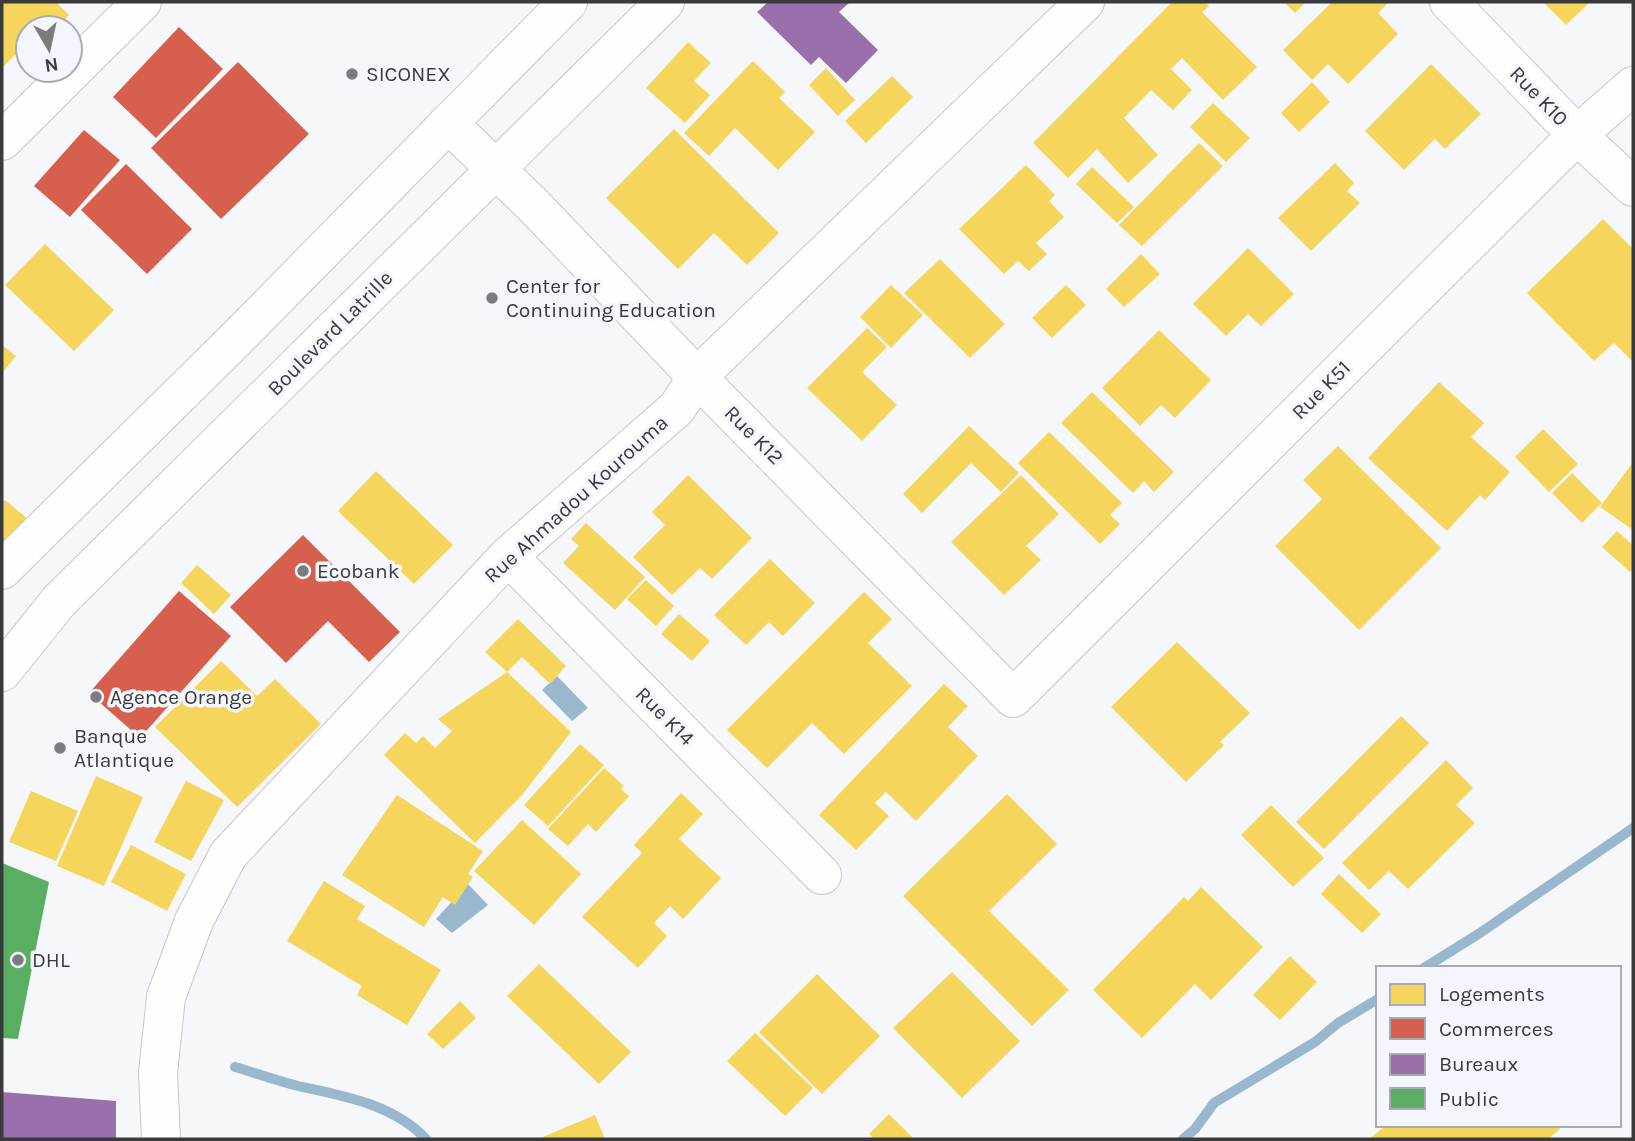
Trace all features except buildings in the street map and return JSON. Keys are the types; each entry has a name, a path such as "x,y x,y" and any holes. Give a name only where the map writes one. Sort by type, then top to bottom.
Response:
{"street":[{"path":"2,141 142,2"},
{"path":"2,570 239,336 568,2"},
{"name":"Boulevard Latrille","path":"2,672 59,601 665,2"},
{"name":"Rue Ahmadou Kourouma","path":"161,1139 158,1073 166,997 194,921 228,855 508,556 677,408 697,377 1085,2"},
{"name":"Rue K10","path":"1449,2 1577,135 1633,187"},
{"name":"Rue K51","path":"1013,698 1577,135 1633,86"},
{"name":"Rue K12","path":"448,124 496,169 1013,698"},
{"name":"Rue K14","path":"508,556 822,875"}],"water":[{"path":"557,676 588,708 572,721 542,690"},
{"path":"468,884 488,905 452,933 436,919"}],"waterway":[{"path":"1427,966 1633,828"},
{"path":"1183,1139 1195,1129 1214,1103 1315,1042 1338,1023 1376,1000"},
{"path":"235,1067 383,1109 413,1127 426,1139"}],"place":[{"name":"SICONEX","path":"352,74"},
{"name":"Center for Continuing Education","path":"492,298"},
{"name":"Ecobank","path":"303,571"},
{"name":"Agence Orange","path":"96,697"},
{"name":"Banque Atlantique","path":"60,748"},
{"name":"DHL","path":"18,960"}]}
